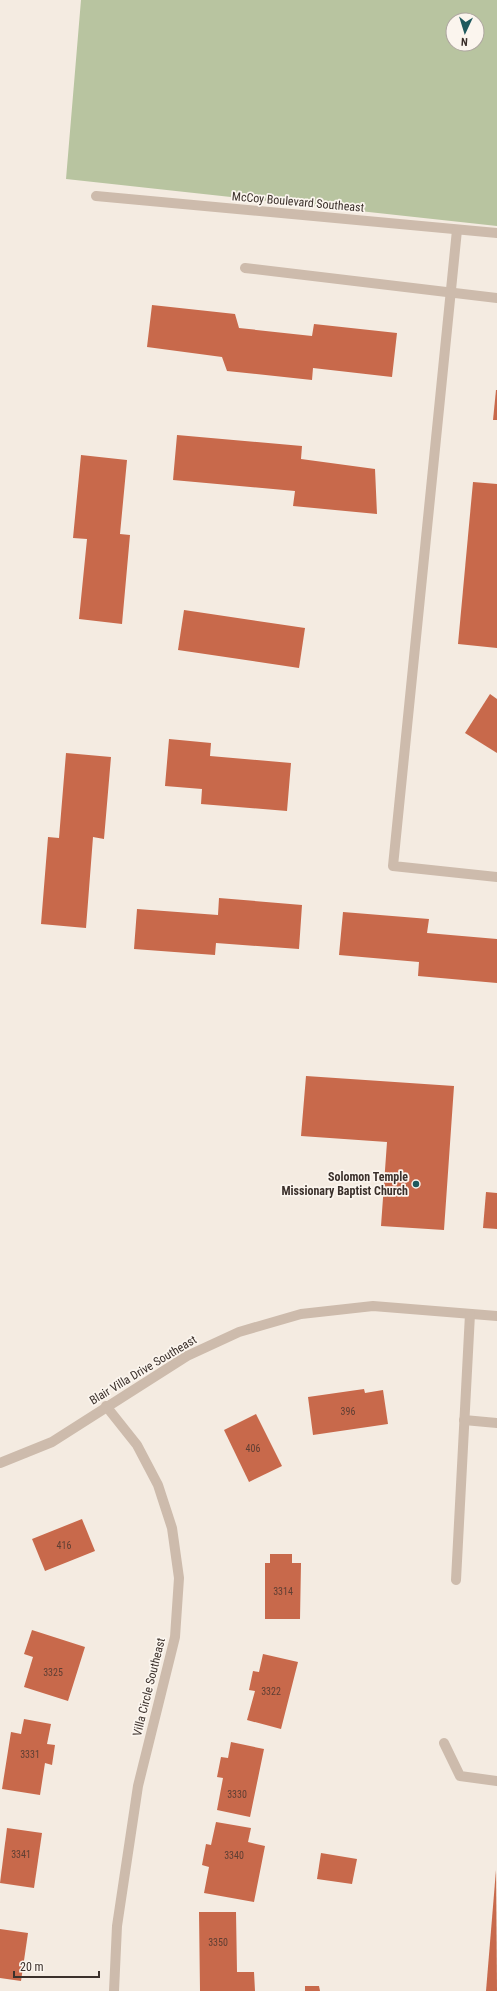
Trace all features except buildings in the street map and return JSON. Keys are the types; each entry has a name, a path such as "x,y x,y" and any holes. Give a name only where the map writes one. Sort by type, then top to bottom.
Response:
{"street":[{"name":"McCoy Boulevard Southeast","path":"96,196 497,233"},
{"path":"457,230 393,866 497,877"},
{"path":"245,268 497,298"},
{"name":"Blair Villa Drive Southeast","path":"0,1463 52,1442 106,1406 187,1356 239,1332 301,1314 373,1306 497,1316"},
{"path":"456,1580 470,1314"},
{"name":"Villa Circle Southeast","path":"106,1406 137,1445 158,1485 172,1528 179,1578 175,1637 138,1786 117,1926 114,1991"},
{"path":"464,1420 497,1423"},
{"path":"444,1743 460,1776 497,1781"}],"green space":[{"path":"81,0 497,0 497,226 66,179"}],"place":[{"name":"Solomon Temple Missionary Baptist Church","path":"416,1184"}]}
